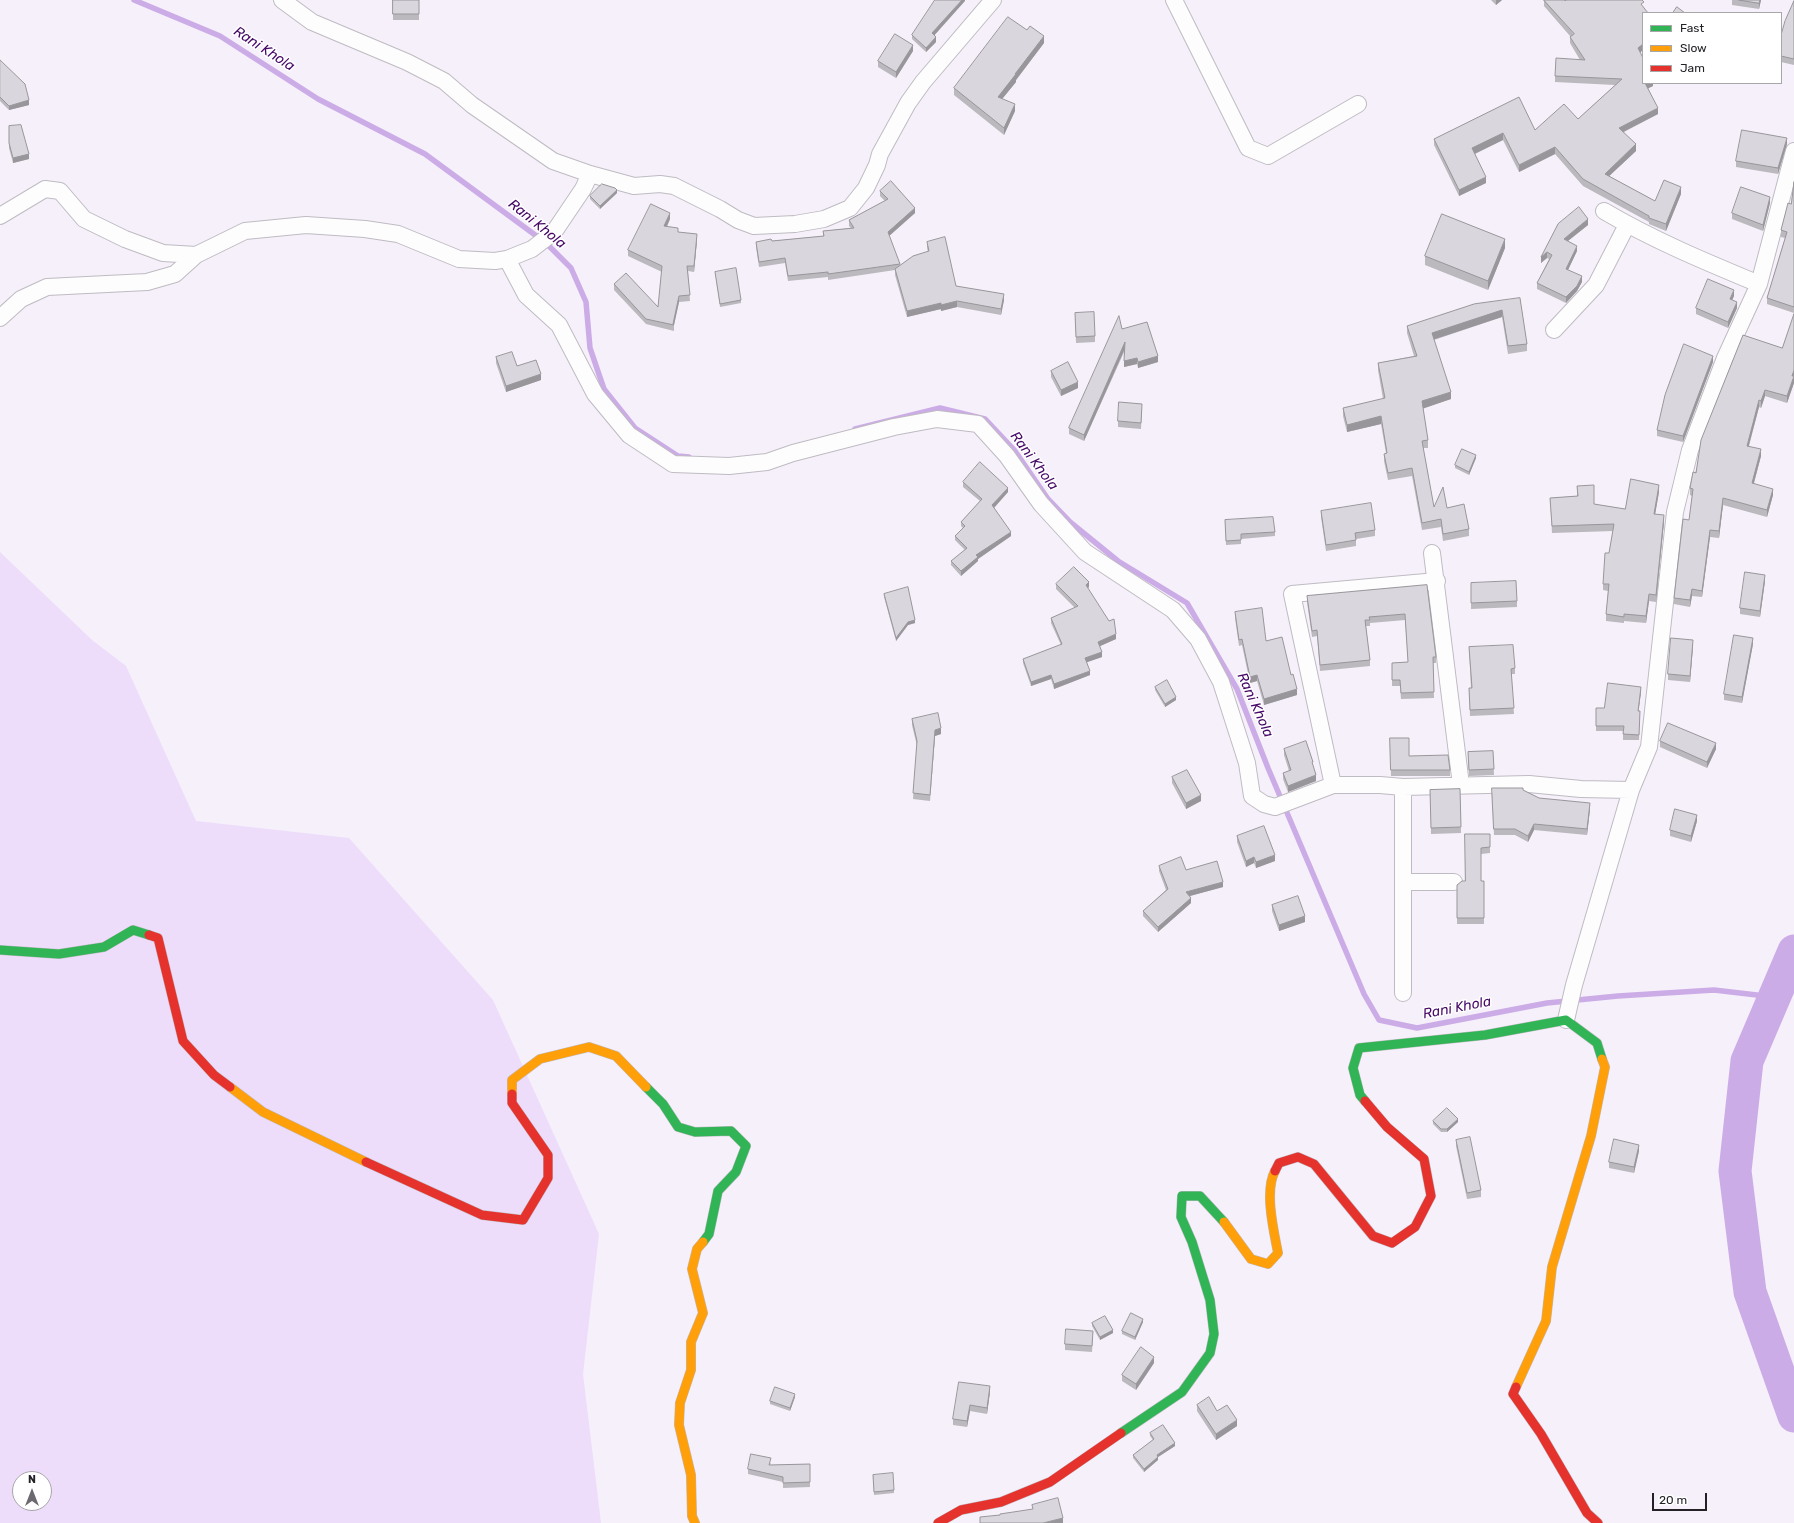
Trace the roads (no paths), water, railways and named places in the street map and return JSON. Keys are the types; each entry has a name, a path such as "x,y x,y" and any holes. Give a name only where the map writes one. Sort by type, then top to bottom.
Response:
{"street":[{"path":"282,0 312,22 407,62 444,81 472,105 554,161 590,174 634,186 660,184 674,186 720,209 738,220 754,226 794,224 824,220 850,208 866,188 877,165 880,154 908,103 993,0"},
{"path":"1174,0 1248,148 1268,156 1358,104"},
{"path":"1568,1014 1574,985 1631,790 1649,747 1675,512 1690,450 1725,358 1759,284 1794,151"},
{"path":"0,318 21,299 48,287 124,284 162,279 175,274 196,255 245,231 306,225 365,229 398,234 459,259 495,261 507,259 532,249 554,232 583,189 590,174"},
{"path":"0,216 45,189 60,191 84,220 125,239 163,253 196,255"},
{"path":"1604,211 1627,225 1759,284"},
{"path":"1554,330 1596,285 1627,225"},
{"path":"507,259 526,295 559,325 595,394 629,435 673,464 729,466 767,462 793,453 936,419 978,424 1007,456 1041,504 1085,552 1173,610 1198,639 1221,682 1247,763 1252,796 1264,804 1275,807 1333,785 1380,785 1403,787 1529,784 1581,789 1631,790"},
{"path":"1432,553 1437,581 1461,785"},
{"path":"1333,785 1292,594 1437,581"},
{"path":"1403,787 1403,993"},
{"path":"1403,882 1454,882"},
{"path":"0,950 59,954 104,947 133,930 158,938 184,1041 214,1075 263,1112 392,1175 482,1215 523,1220 548,1178 548,1155 512,1103 512,1080 540,1059 589,1047 616,1056 663,1104 678,1127 695,1132 731,1131 746,1146 736,1172 718,1191 709,1234 696,1249 692,1269 703,1313 691,1342 691,1370 680,1403 679,1425 691,1475 692,1516 695,1523"},
{"path":"938,1523 961,1510 1001,1502 1050,1482 1182,1392 1210,1353 1214,1334 1210,1300 1192,1242 1181,1217 1182,1196 1200,1196 1222,1219 1251,1259 1268,1264 1278,1253 1271,1219 1271,1178 1279,1163 1298,1157 1314,1164 1373,1236 1392,1243 1415,1227 1431,1196 1424,1159 1387,1127 1360,1095 1353,1068 1359,1048 1485,1035 1568,1014"},
{"path":"1568,1014 1597,1043 1605,1067 1591,1136 1552,1267 1546,1321 1513,1394 1541,1434 1588,1513 1598,1523"}],"waterway":[{"name":"Rani Khola","path":"134,0 220,36 318,99 425,154 546,243 571,268 586,302 590,348 604,389 635,428 678,456 689,457"},
{"name":"Rani Khola","path":"855,429 940,408 985,419 1015,451 1048,499 1070,522 1118,561 1187,603 1237,689 1268,768 1364,994 1379,1020 1417,1028 1547,1003 1618,996 1714,990 1774,997"},
{"path":"1794,951 1747,1061 1735,1171 1750,1292 1794,1416"}]}
